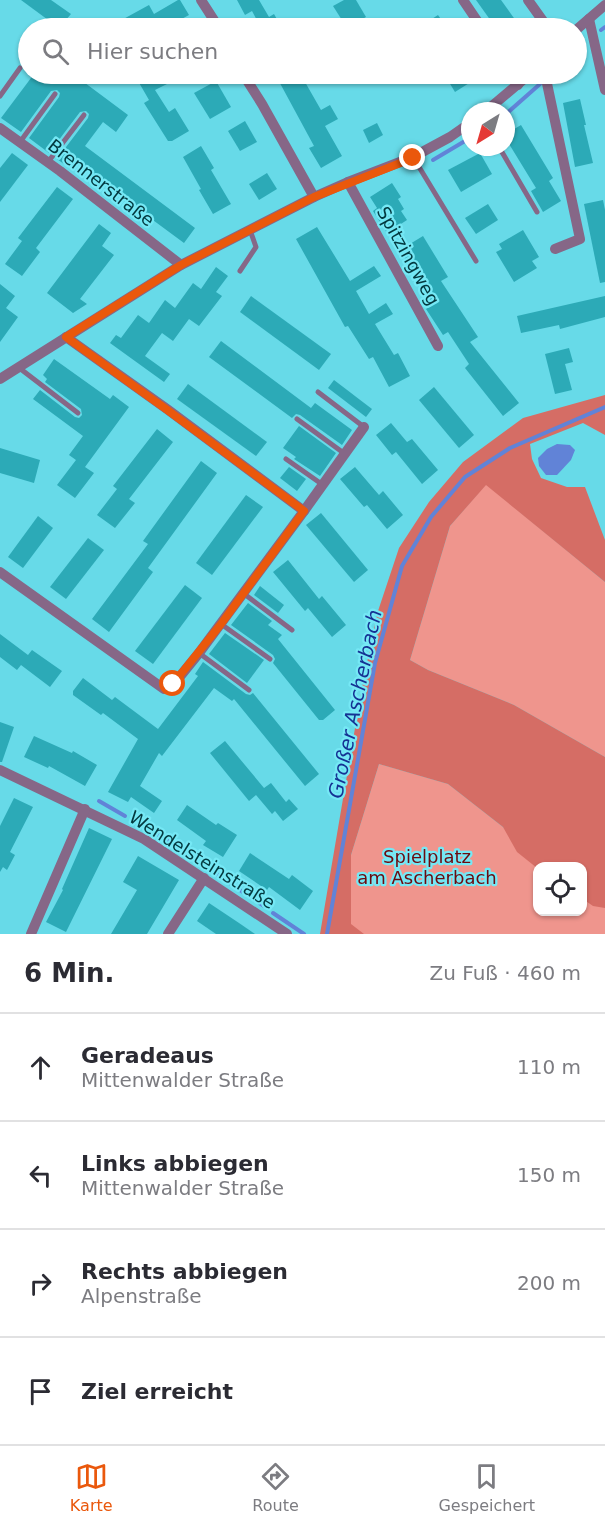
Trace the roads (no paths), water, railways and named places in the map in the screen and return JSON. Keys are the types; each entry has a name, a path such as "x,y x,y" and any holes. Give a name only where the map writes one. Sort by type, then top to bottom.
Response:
{"street":[{"path":"201,0 213,18"},
{"path":"463,0 475,18"},
{"path":"528,0 541,18"},
{"path":"587,21 605,5"},
{"path":"590,19 605,90"},
{"path":"249,84 314,197"},
{"path":"547,84 580,239 555,249"},
{"path":"497,102 518,85"},
{"name":"Brennerstraße","path":"0,128 48,162 181,265"},
{"path":"0,379 181,265 314,197 413,158 461,129"},
{"name":"Spitzingweg","path":"348,182 438,346"},
{"path":"66,337 304,511"},
{"path":"0,572 164,689 173,684 199,653 364,427"},
{"name":"Wendelsteinstraße","path":"1,771 144,839 287,934"},
{"path":"31,934 85,809"},
{"path":"168,934 204,878"}],"lane":[{"path":"0,96 18,71"},
{"path":"20,142 55,94"},
{"path":"48,162 84,115"},
{"path":"504,156 537,212"},
{"path":"413,158 476,261"},
{"path":"240,271 256,247 250,230"},
{"path":"18,368 78,413"},
{"path":"318,392 364,427"},
{"path":"297,419 345,454"},
{"path":"286,459 323,485"},
{"path":"243,593 292,630"},
{"path":"221,624 270,659"},
{"path":"199,653 249,690"}],"water":[{"path":"557,444 570,445 575,450 571,460 557,475 546,475 539,466 538,458 547,449"}],"waterway":[{"path":"601,30 605,27"},
{"path":"515,106 540,84"},
{"path":"433,160 461,143"},
{"name":"Großer Ascherbach","path":"327,934 375,663 402,566 431,517 465,477 510,448 605,407"},
{"path":"99,801 125,816"},
{"path":"133,820 160,836"},
{"path":"166,840 179,848"},
{"path":"204,865 224,879"},
{"path":"231,884 264,906"},
{"path":"273,913 304,934"}],"park label":[{"name":"Spielplatz am Ascherbach","path":"427,867"}]}
